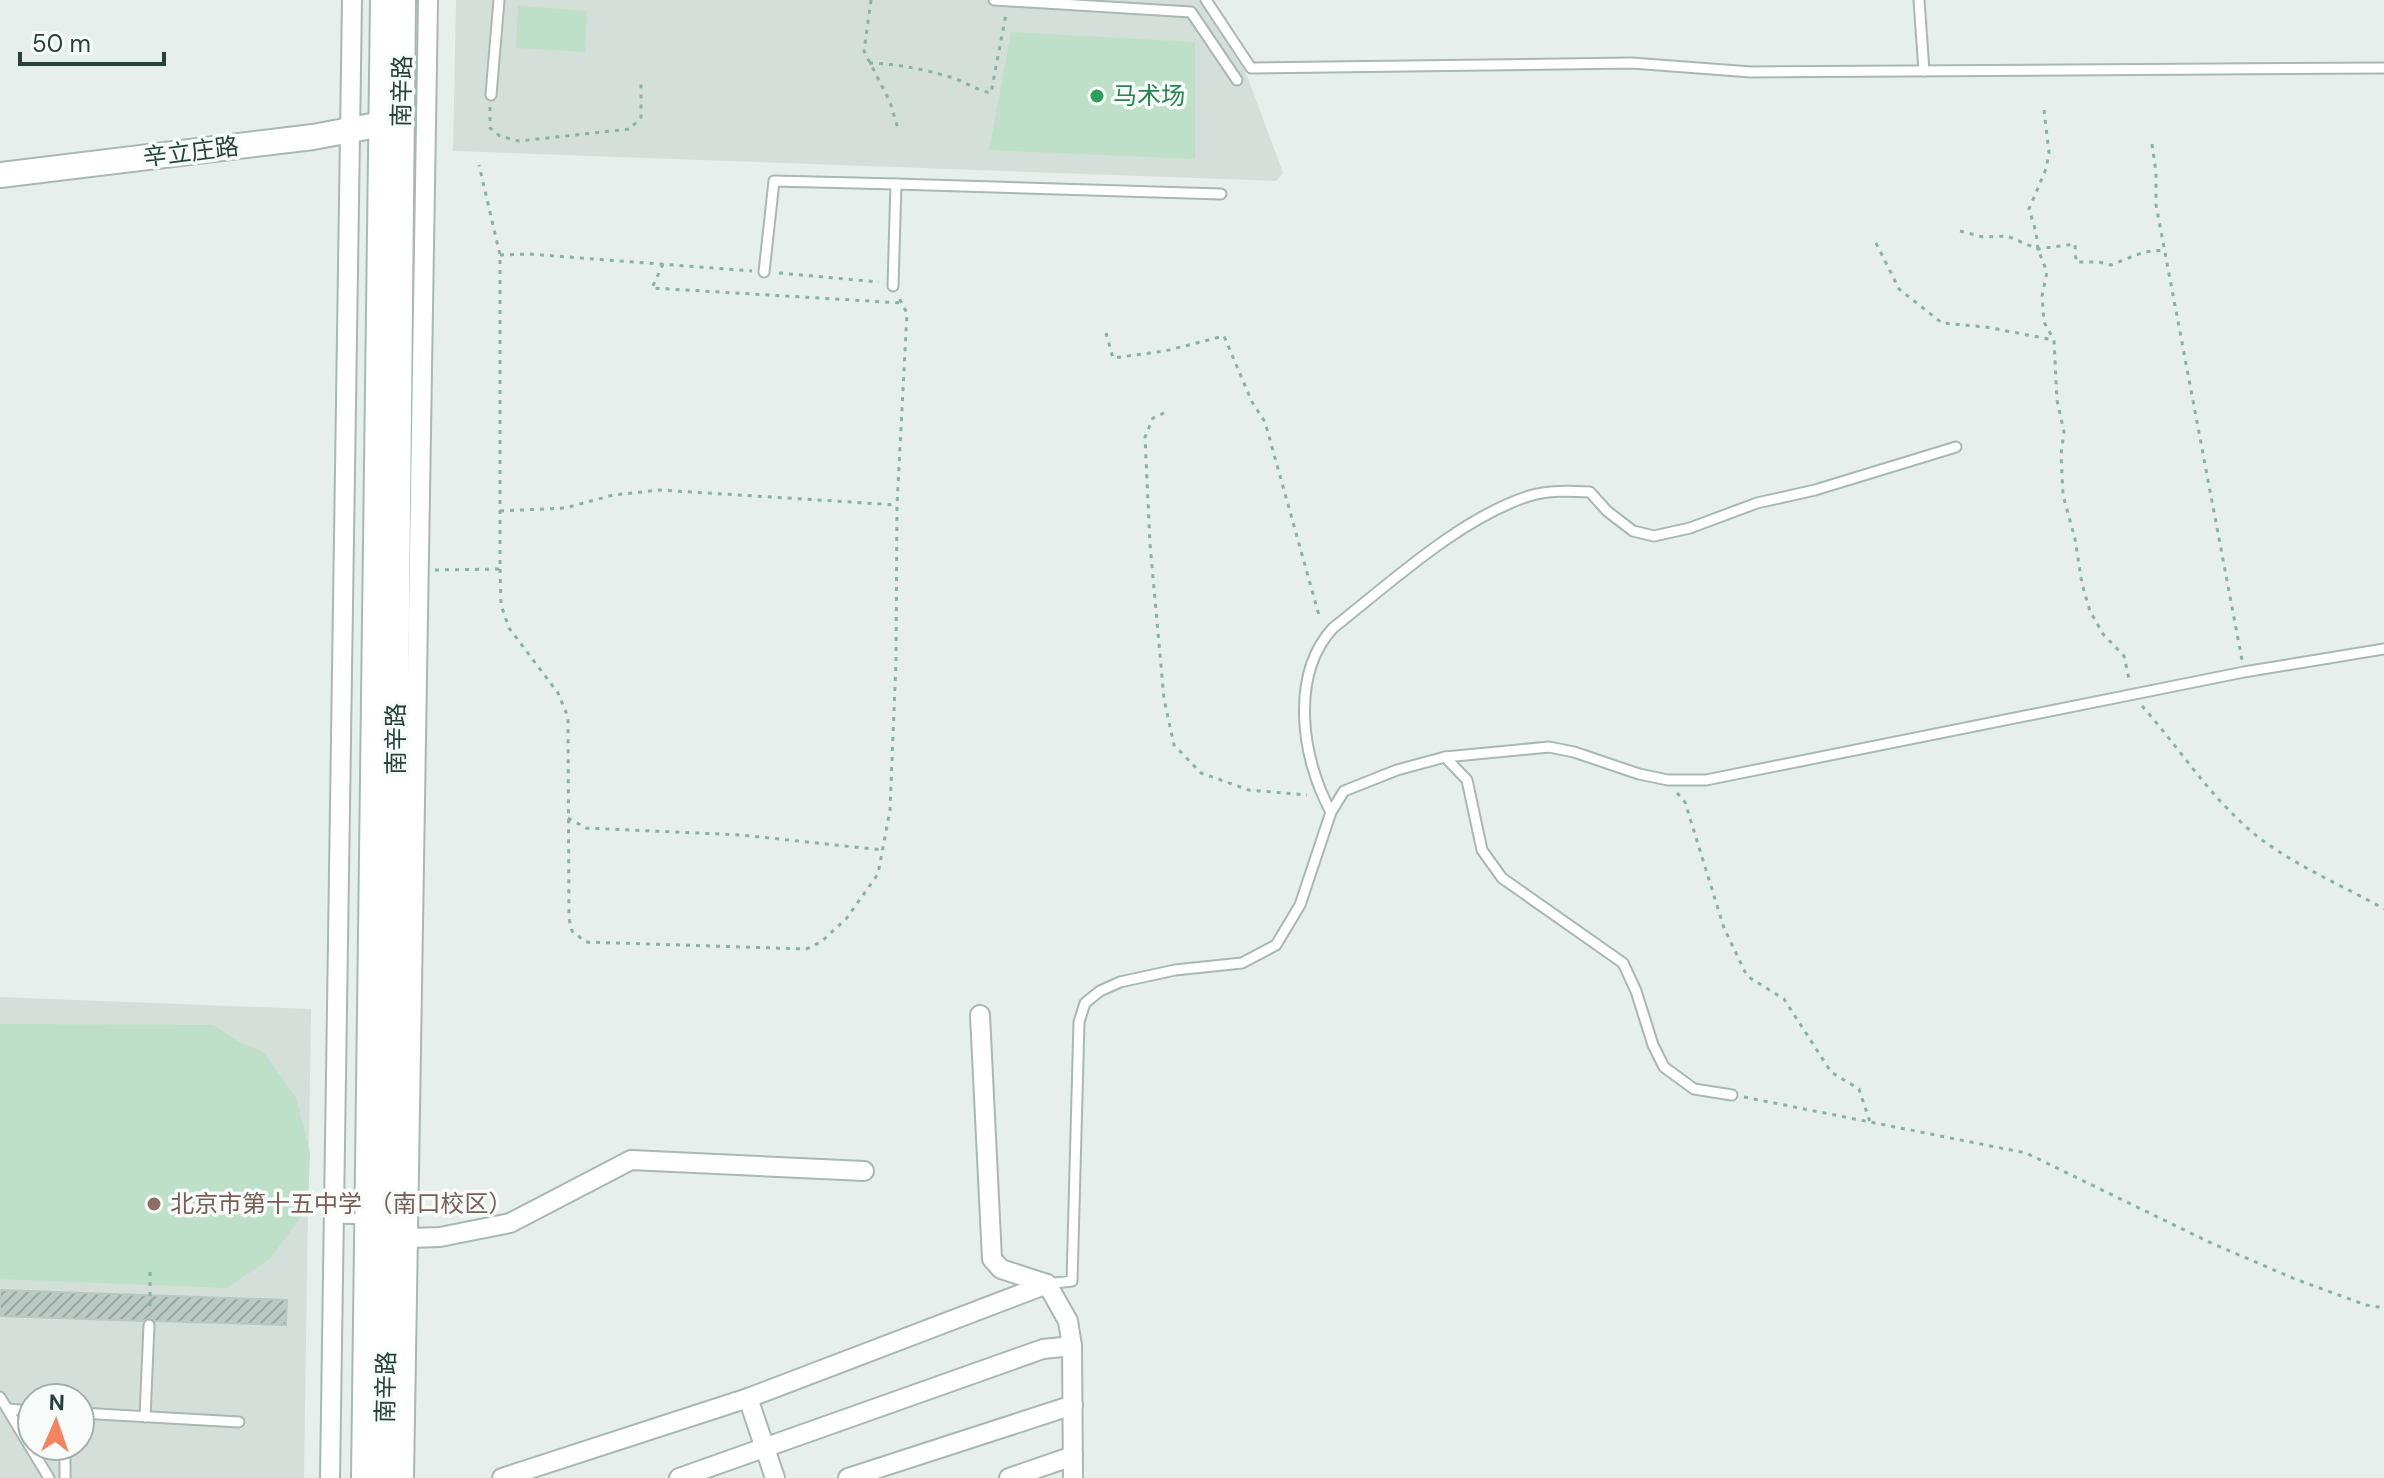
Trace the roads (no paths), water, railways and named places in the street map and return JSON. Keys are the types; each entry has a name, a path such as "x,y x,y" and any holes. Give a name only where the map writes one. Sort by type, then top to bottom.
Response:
{"main road":[{"name":"南辛路","path":"364,1478 369,1219 398,569 382,124 383,0"},
{"name":"南辛路","path":"384,1478 398,1294 398,569 403,0"},
{"name":"辛立庄路","path":"0,175 297,139 382,124"}],"street":[{"path":"330,1478 352,0"},
{"path":"404,1478 398,1294 409,1238 398,569 428,0"},
{"path":"344,568 398,569"},
{"path":"980,1015 992,1259 1001,1269 1047,1284 1068,1321 1072,1346 1073,1478"},
{"path":"409,1238 440,1237 510,1223 631,1160 864,1171"},
{"path":"502,1478 748,1398 1047,1284"},
{"path":"679,1478 1043,1349 1072,1346"},
{"path":"748,1398 775,1478"},
{"path":"848,1478 1073,1405"},
{"path":"1009,1478 1073,1456"}],"lane":[{"path":"491,95 499,0"},
{"path":"994,0 1191,12 1237,80"},
{"path":"1206,0 1251,68 1632,63 1751,72 2384,68"},
{"path":"1919,0 1924,71"},
{"path":"764,272 774,181 1221,194"},
{"path":"893,286 896,184"},
{"path":"1331,812 1314,776 1306,729 1307,677 1321,641 1333,628 1431,551 1487,514 1529,496 1558,491 1590,492 1607,511 1633,531 1654,536 1690,528 1757,503 1815,490 1956,447"},
{"path":"1047,1284 1072,1281 1079,1022 1085,1003 1100,991 1120,982 1175,970 1242,963 1276,945 1300,905 1331,812 1344,791 1413,765 1445,757 1549,747 1639,774 1668,780 1706,780 2244,672 2384,649"},
{"path":"1445,757 1467,780 1482,850 1502,878 1623,963 1664,1067 1694,1089 1732,1095"},
{"path":"335,1218 369,1219"},
{"path":"145,1417 149,1325"},
{"path":"0,1397 49,1478"},
{"path":"8,1409 16,1410"},
{"path":"96,1414 239,1422"}],"place":[{"name":"马术场","path":"1097,96"},
{"name":"北京市第十五中学 （南口校区）","path":"154,1204"}]}
